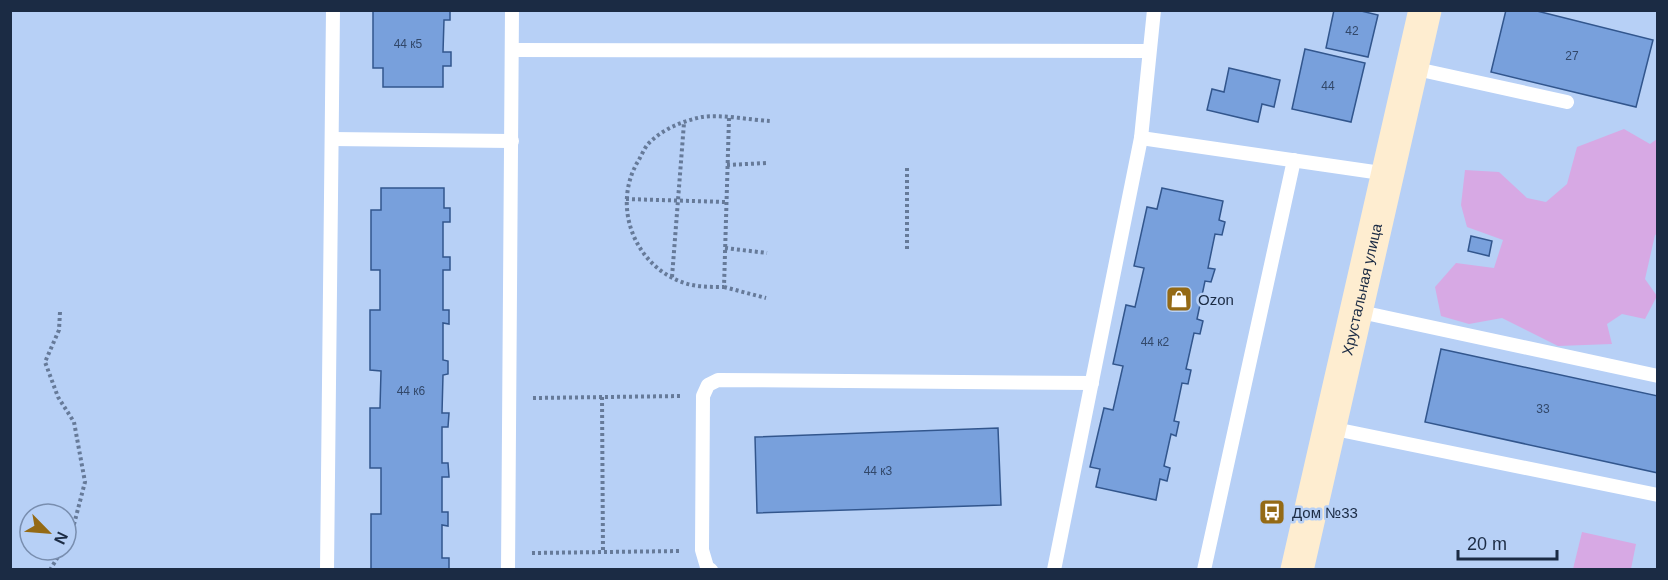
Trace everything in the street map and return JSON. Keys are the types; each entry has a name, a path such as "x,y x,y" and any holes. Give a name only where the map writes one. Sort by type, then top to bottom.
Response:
{"main road":[{"name":"Хрустальная улица","path":"1297,570 1425,10"}],"lane":[{"path":"327,570 333,10"},
{"path":"508,570 512,10"},
{"path":"1054,570 1141,138 1148,51 1154,10"},
{"path":"512,50 1148,51"},
{"path":"1412,68 1567,102"},
{"path":"1141,138 1388,174"},
{"path":"332,139 512,141"},
{"path":"1204,570 1294,160"},
{"path":"1356,311 1658,376"},
{"path":"711,570 707,567 702,550 703,396 708,385 718,380 1092,383"},
{"path":"1330,428 1658,495"}],"path":[{"path":"766,298 724,287 699,287 672,278 647,259 635,240 627,217 626,199 630,175 648,145 669,128 703,117 770,122"},
{"path":"724,287 729,118"},
{"path":"672,278 684,123"},
{"path":"727,165 767,163"},
{"path":"907,167 907,249"},
{"path":"626,199 726,202"},
{"path":"725,248 767,253"},
{"path":"60,312 59,330 45,362 58,397 74,422 85,482 78,509"},
{"path":"510,398 703,396"},
{"path":"602,397 603,552"},
{"path":"508,553 702,550"}],"shaded area":[{"path":"1624,129 1650,144 1657,139 1657,234 1645,279 1657,296 1645,319 1622,314 1607,324 1612,344 1558,346 1502,318 1469,324 1441,316 1435,287 1456,263 1494,268 1503,240 1467,227 1461,205 1465,170 1499,172 1527,198 1546,202 1567,184 1577,147"},
{"path":"1582,532 1636,544 1631,569 1573,569"}],"building":[{"path":"373,10 450,10 450,20 444,20 443,52 451,52 451,66 443,66 443,87 383,87 383,68 373,68"},
{"path":"1334,10 1357,10 1378,15 1368,57 1326,48"},
{"path":"1506,10 1533,10 1653,40 1636,107 1491,72"},
{"path":"1305,49 1365,63 1351,122 1292,109"},
{"path":"1229,68 1280,80 1274,107 1262,104 1258,122 1207,110 1212,89 1224,92"},
{"path":"381,188 444,188 444,208 450,208 450,222 443,222 443,257 450,257 450,270 443,270 443,310 449,310 449,324 443,323 443,360 448,361 448,374 443,375 442,413 449,413 448,427 442,427 442,463 448,463 449,477 442,477 442,512 448,512 448,526 442,525 442,558 449,558 449,570 371,570 371,514 381,514 381,468 370,468 370,408 380,408 381,371 370,370 370,310 380,310 380,270 371,270 371,210 381,210"},
{"path":"1162,188 1223,201 1219,220 1225,222 1222,235 1215,234 1208,268 1215,269 1211,282 1205,281 1197,319 1203,321 1200,334 1194,333 1186,369 1191,370 1188,384 1182,383 1174,421 1179,422 1176,436 1171,434 1164,466 1170,468 1167,481 1160,479 1156,500 1096,487 1100,469 1090,467 1104,408 1113,410 1123,366 1113,364 1126,305 1135,307 1144,268 1134,266 1147,207 1157,209"},
{"path":"1471,236 1492,241 1489,256 1468,251"},
{"path":"1441,349 1658,396 1658,473 1425,422"},
{"path":"998,428 1001,505 757,513 755,437"}],"place":[{"name":"Ozon","path":"1179,299"},
{"name":"Дом №33","path":"1272,512"}]}
